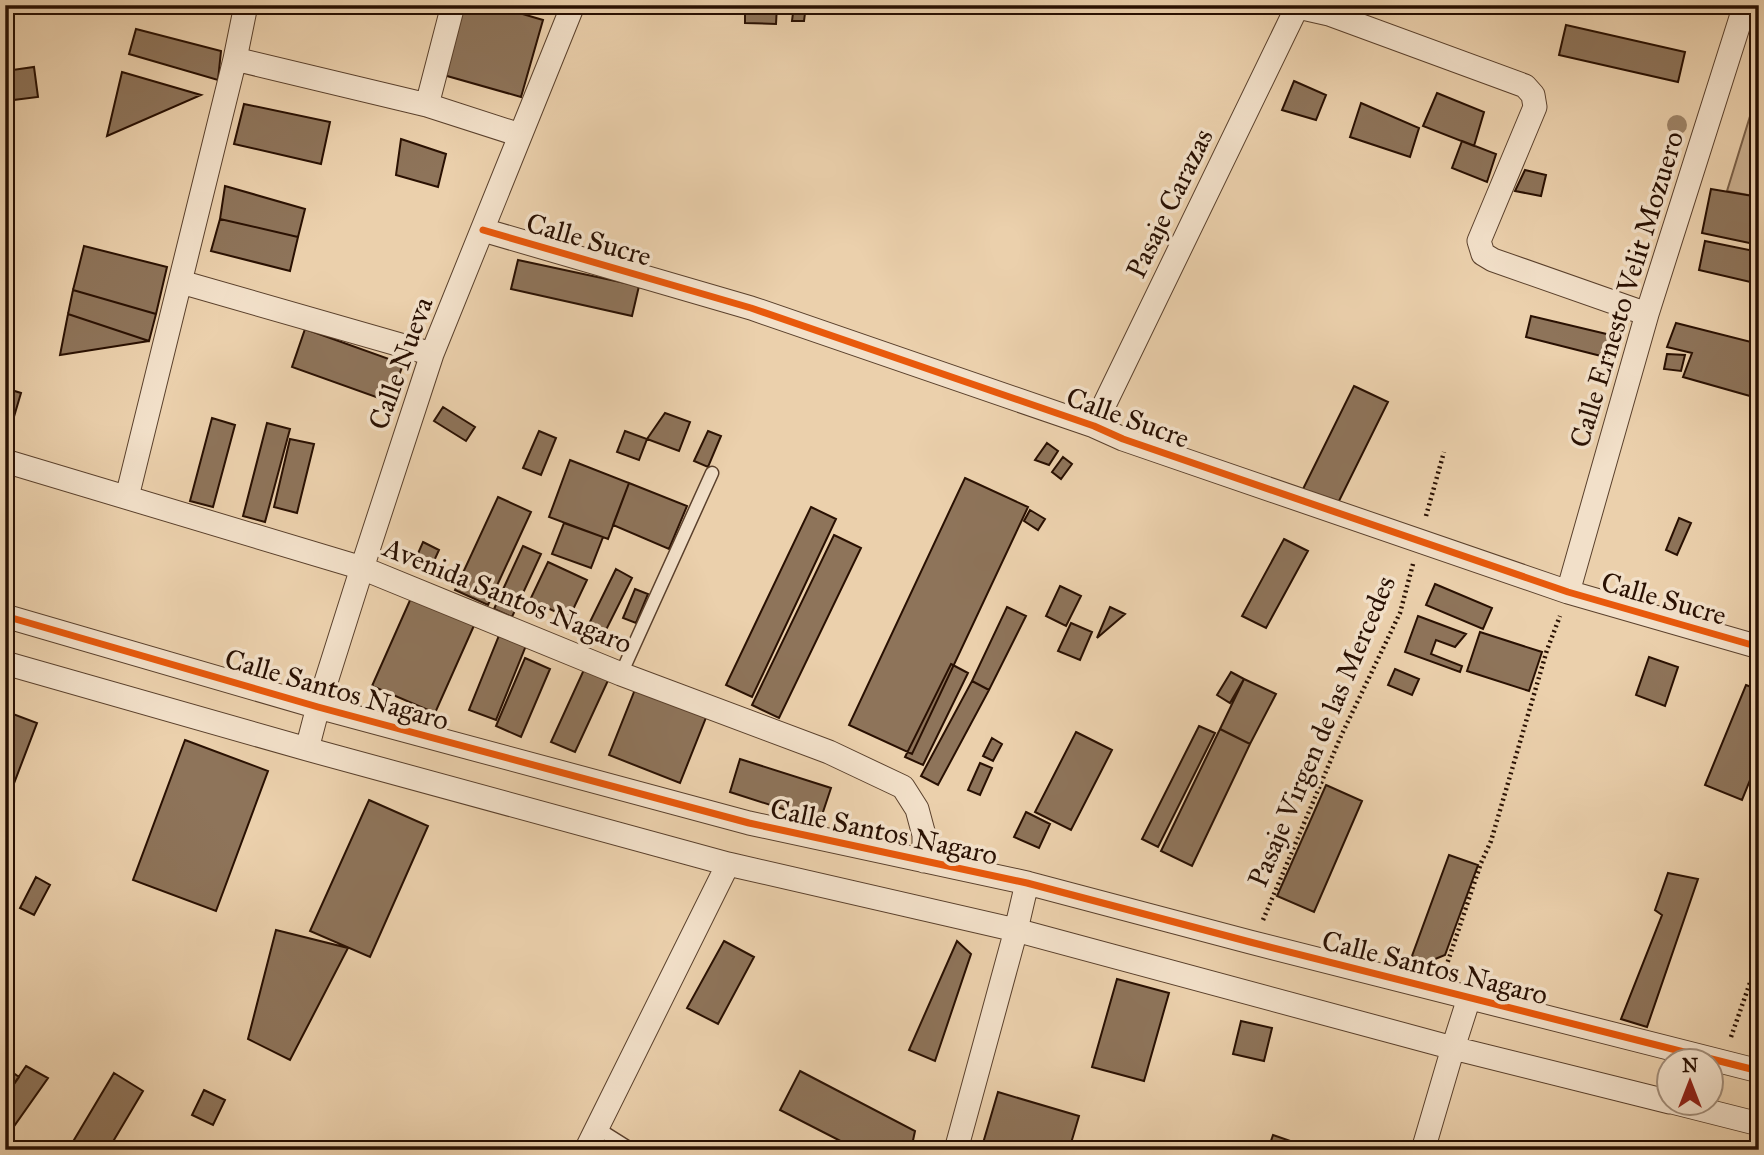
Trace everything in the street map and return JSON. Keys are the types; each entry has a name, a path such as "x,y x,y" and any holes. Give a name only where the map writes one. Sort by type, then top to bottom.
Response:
{"street":[{"path":"127,497 246,5"},
{"path":"426,105 453,5"},
{"name":"Calle Nueva","path":"307,749 318,707 432,354 573,5"},
{"name":"Calle Ernesto Velit Mozuero","path":"1568,592 1647,314 1745,5"},
{"path":"1298,6 1329,14 1525,86 1533,95 1535,107 1479,241 1483,254 1493,260 1647,314"},
{"name":"Pasaje Carazas","path":"1094,426 1298,6"},
{"path":"235,59 426,105 520,135"},
{"name":"Calle Sucre","path":"483,230 751,308 1419,542 1568,592 1759,647"},
{"path":"181,282 432,354"},
{"name":"Avenida Santos Nagaro","path":"5,461 362,568 621,674 829,752 903,787 917,809 924,835 924,861"},
{"name":"Calle Santos Nagaro","path":"5,617 318,707 749,823 1027,883 1663,1046"},
{"path":"5,663 728,864 1017,930 1452,1048 1656,1098"},
{"path":"586,1150 728,864"},
{"path":"956,1150 1017,930 1027,883"},
{"path":"1423,1150 1469,998"},
{"name":"Calle Santos Nagaro","path":"1726,1062 1759,1070"},
{"path":"1726,1116 1759,1124"}],"lane":[{"path":"621,674 712,473"},
{"path":"597,1128 632,1150"}],"path":[{"path":"1439,990 1481,863 1491,841 1547,650 1568,592"},
{"path":"1726,1052 1759,957"}],"shaded area":[{"path":"1759,87 1759,197 1727,191"}],"building":[{"path":"460,5 492,5 543,20 521,97 440,74"},
{"path":"745,5 777,5 776,24 745,23"},
{"path":"794,5 806,5 804,21 792,21"},
{"path":"1566,25 1685,52 1678,82 1559,55"},
{"path":"136,29 221,51 218,80 129,54"},
{"path":"34,67 38,97 5,101 5,71"},
{"path":"122,72 201,95 107,136"},
{"path":"1294,81 1326,95 1316,120 1282,110"},
{"path":"1437,93 1484,112 1474,146 1423,126"},
{"path":"1361,103 1419,128 1410,157 1350,137"},
{"path":"244,104 330,122 321,164 234,144"},
{"path":"401,139 446,154 438,187 396,175"},
{"path":"1462,141 1496,154 1487,182 1452,168"},
{"path":"1525,170 1546,175 1541,196 1515,191"},
{"path":"225,186 305,209 298,237 220,219"},
{"path":"1711,189 1759,197 1759,245 1702,233"},
{"path":"220,219 298,237 290,271 211,251"},
{"path":"1705,241 1759,252 1759,284 1699,270"},
{"path":"84,246 167,267 156,314 73,290"},
{"path":"518,260 639,286 632,316 511,289"},
{"path":"73,290 156,314 149,341 68,314"},
{"path":"68,314 149,341 60,355"},
{"path":"1531,316 1615,336 1609,358 1526,337"},
{"path":"1676,323 1759,344 1757,398 1683,377 1692,353 1667,347"},
{"path":"305,329 403,364 390,402 292,367"},
{"path":"1667,354 1685,355 1681,371 1664,369"},
{"path":"1354,386 1388,402 1337,505 1303,489"},
{"path":"5,388 21,393 13,420 5,418"},
{"path":"443,407 475,427 466,441 434,421"},
{"path":"665,413 690,422 679,451 647,439"},
{"path":"212,418 235,425 213,507 190,501"},
{"path":"267,423 290,429 265,522 243,516"},
{"path":"539,431 556,438 541,475 523,468"},
{"path":"625,431 647,439 639,460 617,452"},
{"path":"708,431 721,436 708,467 694,461"},
{"path":"290,439 314,444 297,513 274,507"},
{"path":"1047,443 1058,451 1049,465 1035,460"},
{"path":"1063,457 1072,464 1061,479 1052,472"},
{"path":"570,460 629,483 608,539 549,517"},
{"path":"965,478 1028,507 912,754 849,725"},
{"path":"629,483 687,506 669,549 613,525"},
{"path":"498,497 531,512 488,605 455,590"},
{"path":"811,507 836,519 752,697 726,685"},
{"path":"1030,510 1045,519 1038,530 1024,521"},
{"path":"1679,518 1691,523 1677,555 1666,550"},
{"path":"564,523 603,537 591,568 552,554"},
{"path":"834,535 861,548 779,718 752,705"},
{"path":"1284,539 1308,551 1266,628 1242,616"},
{"path":"423,542 439,550 428,574 412,567"},
{"path":"523,546 541,554 512,617 494,609"},
{"path":"548,562 587,580 569,618 530,600"},
{"path":"616,569 632,578 600,642 584,634"},
{"path":"1435,584 1492,608 1483,629 1426,605"},
{"path":"1060,586 1081,596 1066,626 1046,616"},
{"path":"635,589 648,594 636,623 623,618"},
{"path":"411,598 476,621 435,713 372,686"},
{"path":"1007,607 1026,616 989,690 972,681"},
{"path":"1110,607 1125,614 1097,638"},
{"path":"1418,616 1466,634 1455,647 1436,640 1431,654 1462,666 1460,672 1405,652"},
{"path":"1071,623 1092,632 1080,660 1058,651"},
{"path":"1480,632 1542,652 1529,691 1467,671"},
{"path":"500,633 527,643 496,720 469,710"},
{"path":"1649,657 1678,667 1665,706 1636,695"},
{"path":"525,658 550,669 521,737 496,726"},
{"path":"587,663 611,674 575,752 551,742"},
{"path":"951,664 968,673 923,765 905,757"},
{"path":"1395,669 1419,679 1412,695 1388,685"},
{"path":"1231,672 1244,679 1230,703 1217,695"},
{"path":"1244,679 1276,694 1250,744 1220,729"},
{"path":"972,681 989,690 938,785 921,776"},
{"path":"1746,685 1759,690 1759,758 1742,800 1705,785"},
{"path":"636,687 707,715 680,783 609,755"},
{"path":"5,711 37,723 5,807"},
{"path":"1199,726 1215,733 1158,847 1142,839"},
{"path":"1220,729 1250,744 1192,866 1161,851"},
{"path":"1076,732 1112,750 1071,830 1035,812"},
{"path":"992,738 1002,744 993,761 983,756"},
{"path":"185,740 268,771 216,911 133,880"},
{"path":"740,759 831,788 820,821 730,792"},
{"path":"980,763 992,768 980,795 968,790"},
{"path":"1326,785 1362,801 1314,912 1277,896"},
{"path":"369,800 428,826 370,957 310,931"},
{"path":"1026,812 1050,824 1039,848 1014,837"},
{"path":"1449,855 1478,865 1445,955 1428,962 1412,956"},
{"path":"1668,873 1698,879 1647,1027 1621,1019 1662,915 1655,910"},
{"path":"36,877 50,885 34,915 20,908"},
{"path":"276,930 348,948 290,1060 248,1039"},
{"path":"724,941 754,957 718,1024 687,1008"},
{"path":"957,941 971,954 935,1061 909,1050"},
{"path":"1117,979 1169,993 1144,1081 1092,1067"},
{"path":"1241,1021 1272,1028 1264,1061 1233,1054"},
{"path":"26,1066 48,1078 5,1139 5,1097"},
{"path":"5,1067 19,1077 5,1097"},
{"path":"800,1071 915,1131 911,1150 858,1150 780,1110"},
{"path":"114,1073 143,1091 108,1150 68,1150"},
{"path":"204,1090 225,1100 213,1125 192,1115"},
{"path":"998,1092 1079,1116 1069,1150 981,1150"},
{"path":"1273,1135 1308,1147 1307,1150 1268,1150"}],"cycle path":[{"path":"483,230 751,308 1568,592 1759,647"},
{"path":"5,616 318,707 749,823 1027,883 1759,1071"}]}
